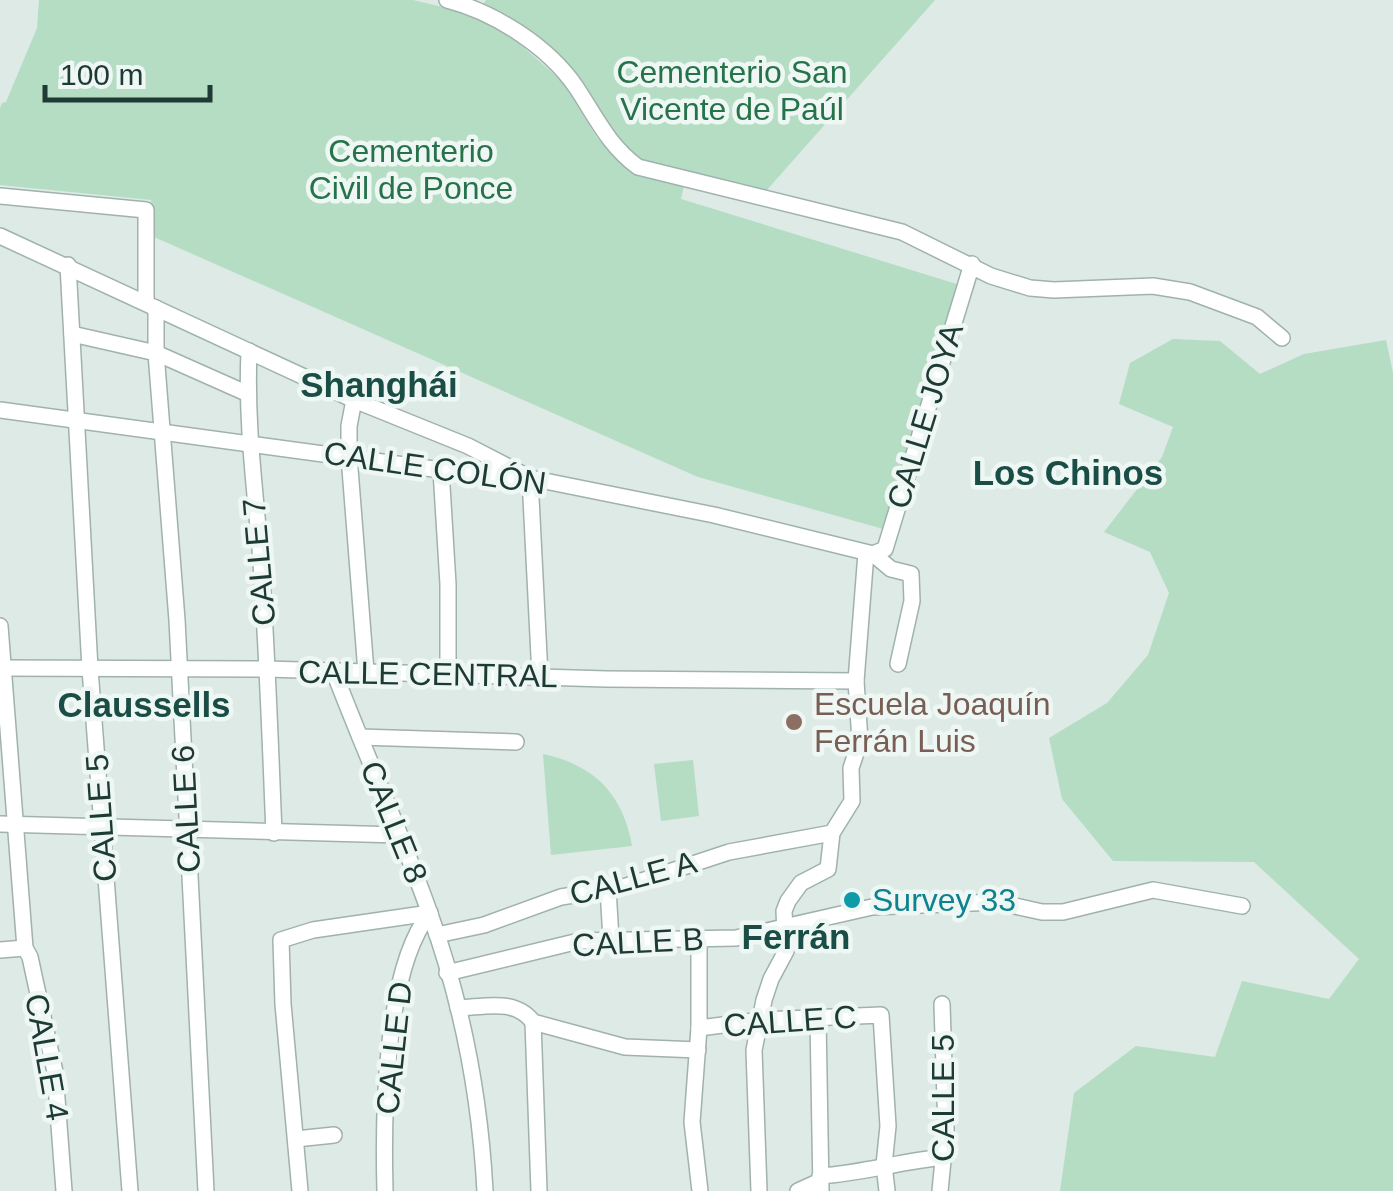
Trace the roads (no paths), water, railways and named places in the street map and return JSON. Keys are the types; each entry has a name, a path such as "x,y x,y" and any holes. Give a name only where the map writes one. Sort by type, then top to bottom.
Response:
{"street":[{"path":"447,0 466,5 536,46 574,84 619,153 638,166 902,232 991,276 1041,290 1153,286 1190,292 1257,318 1282,338"},
{"name":"CALLE 6","path":"0,196 146,210 180,669 208,1162 206,1191"},
{"path":"0,236 354,400 468,446 530,478 540,676"},
{"name":"CALLE JOYA","path":"869,554 884,548 972,264"},
{"name":"CALLE 5","path":"68,265 90,669 130,1191"},
{"path":"72,334 156,353 246,393"},
{"name":"CALLE 7","path":"249,351 248,442 267,669 274,833"},
{"path":"354,400 348,456 366,672"},
{"name":"CALLE COLÓN","path":"0,410 441,470 530,478 697,511 869,554"},
{"path":"441,470 448,584 448,672"},
{"path":"759,1191 754,1050 771,979 786,951 784,911 800,884 828,869 832,833 852,800 852,768 860,741 856,681 869,554 890,569 911,574 912,601 898,664"},
{"name":"CALLE 4","path":"0,626 7,825 24,948 30,957 55,1072 64,1191"},
{"name":"CALLE CENTRAL","path":"1,668 267,669 856,681"},
{"name":"CALLE 8","path":"334,672 430,913 456,1004"},
{"path":"360,737 516,742"},
{"path":"7,825 399,835"},
{"name":"CALLE A","path":"437,934 484,925 561,896 608,890 728,852 832,833"},
{"path":"608,890 611,940"},
{"name":"CALLE B","path":"448,973 579,941 736,938 838,913 888,906 996,902 1042,912 1063,912 1153,890 1242,906"},
{"path":"300,1191 281,940 314,930 430,913"},
{"name":"CALLE D","path":"385,1191 386,1119 402,969 416,930 430,913"},
{"path":"699,938 699,1028 692,1122 700,1191"},
{"path":"0,950 24,948"},
{"path":"456,1004 477,1096 485,1191"},
{"name":"CALLE C","path":"456,1004 512,1006 525,1012 533,1022 625,1048 698,1050"},
{"name":"CALLE 5","path":"940,1191 945,1157 942,1004"},
{"name":"CALLE C","path":"699,1028 762,1020 881,1015 888,1126 884,1166"},
{"path":"818,1020 820,1182"},
{"path":"533,1022 539,1191"},
{"path":"296,1139 334,1136"},
{"path":"798,1191 884,1166 945,1157"},
{"path":"884,1166 886,1191"}],"place":[{"name":"Escuela Joaquín Ferrán Luis","path":"794,722"},
{"name":"Survey 33","path":"852,900"}],"district":[{"name":"Shanghái","path":"379,385"},
{"name":"Los Chinos","path":"1068,473"},
{"name":"Claussells","path":"144,705"},
{"name":"Ferrán","path":"796,937"}],"park label":[{"name":"Cementerio San Vicente de Paúl","path":"732,90"},
{"name":"Cementerio Civil de Ponce","path":"411,170"}]}
